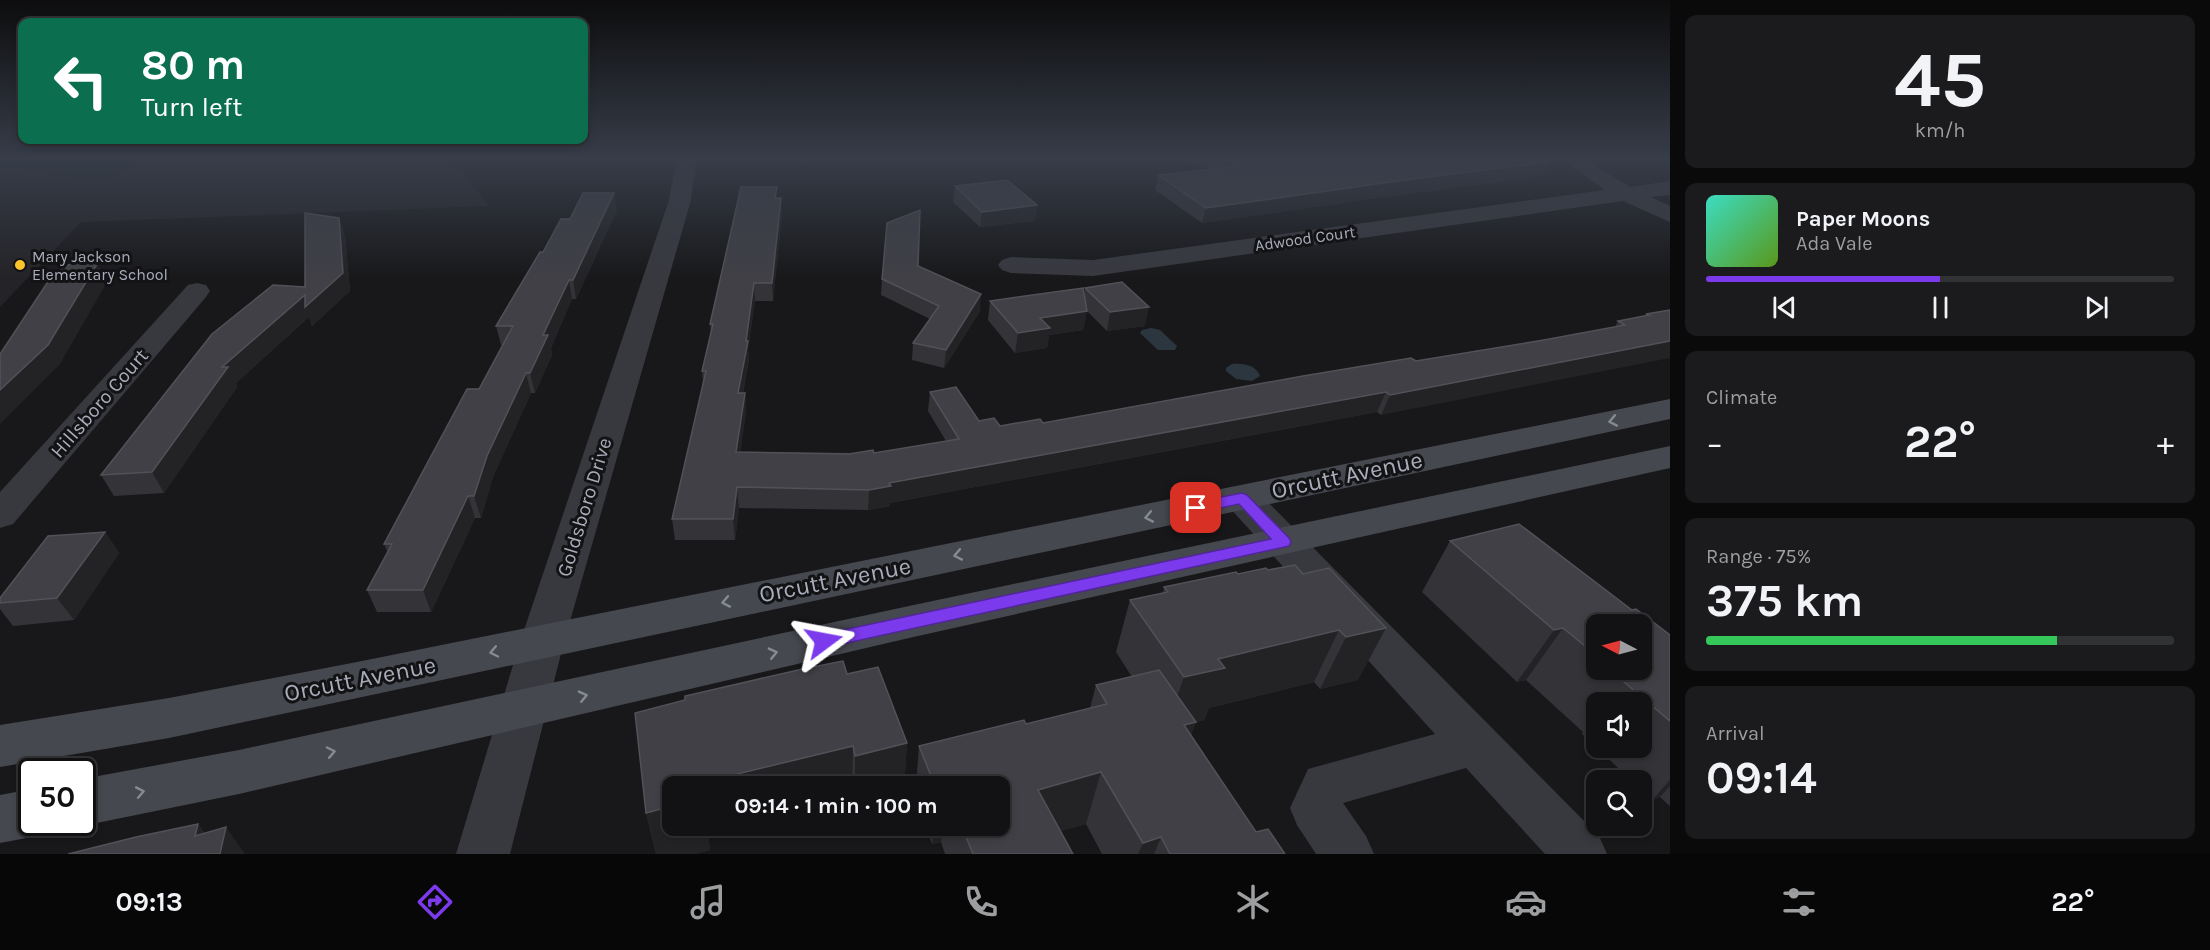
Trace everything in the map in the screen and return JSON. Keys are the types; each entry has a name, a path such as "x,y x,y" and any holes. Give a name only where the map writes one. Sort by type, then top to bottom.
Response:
{"main road":[{"name":"Orcutt Avenue","path":"0,746 169,718 1670,409"},
{"path":"96,800 239,772 920,619 1670,457"},
{"path":"0,819 18,816"}],"street":[{"name":"Goldsboro Drive","path":"483,854 542,642 680,200"},
{"name":"Adwood Court","path":"1011,265 1093,268 1584,200"},
{"path":"1638,200 1670,215"},
{"name":"Hillsboro Court","path":"0,515 197,291"},
{"path":"1242,498 1580,854"},
{"path":"1347,854 1315,808 1326,785 1476,744"}],"shaded area":[{"path":"0,200 484,200 489,206 81,222 0,307"},
{"path":"1151,328 1160,330 1177,346 1175,350 1158,350 1140,333 1142,330"},
{"path":"1232,364 1249,366 1255,369 1260,376 1252,381 1236,379 1226,371 1226,368"}],"building":[{"path":"580,200 611,200 573,280 569,280 543,335 548,335 530,373 526,373 487,456 474,496 468,496 423,590 367,590 392,544 384,544 467,389 479,389 513,326 496,326 561,219 570,219"},
{"path":"738,200 781,200 772,283 754,283 746,341 748,341 738,393 745,393 736,452 849,454 873,450 874,453 959,439 930,392 956,387 979,421 994,418 1000,426 1040,419 1043,423 1411,358 1416,361 1544,340 1625,325 1618,321 1670,310 1670,341 1390,395 1386,392 889,483 891,486 869,490 737,487 733,519 672,519 706,371 702,371 713,324 710,324"},
{"path":"969,200 1031,200 1037,205 982,212"},
{"path":"1194,200 1264,200 1206,208"},
{"path":"920,210 918,266 981,294 946,350 913,343 939,306 882,279 887,223"},
{"path":"305,213 339,218 343,273 305,307 305,295 222,367 228,367 152,472 101,475 212,334 273,285 305,287"},
{"path":"72,263 97,264 48,345 0,390 0,354 53,274"},
{"path":"1122,282 1149,307 1110,312 1085,288"},
{"path":"1083,288 1087,311 1040,318 1050,328 1018,333 990,301"},
{"path":"1519,524 1632,610 1636,609 1643,614 1586,614 1586,647 1563,628 1554,630 1450,541"},
{"path":"105,532 57,598 0,603 0,598 48,536"},
{"path":"1295,565 1303,574 1329,568 1386,628 1346,637 1339,630 1218,659 1225,668 1184,677 1130,600 1168,592 1164,587 1236,572 1238,574"},
{"path":"1652,621 1670,635 1670,721 1652,706 1652,692 1636,692 1624,682 1652,680"},
{"path":"843,661 847,674 878,667 907,743 855,756 853,746 729,776 662,776 662,809 646,813 635,713 685,700 685,696"},
{"path":"1159,670 1196,722 1184,725 1256,832 1268,829 1285,854 1170,854 1161,837 1143,843 1101,772 1038,790 1073,854 973,854 966,836 1010,836 1010,776 931,776 919,746 1024,720 1026,724 1107,704 1096,685"},
{"path":"198,824 195,836 226,827 220,854 68,854 136,837"}],"place":[{"name":"Mary Jackson Elementary School","path":"20,265"}],"route":[{"path":"824,641 1284,542 1242,498 1196,508"}]}
